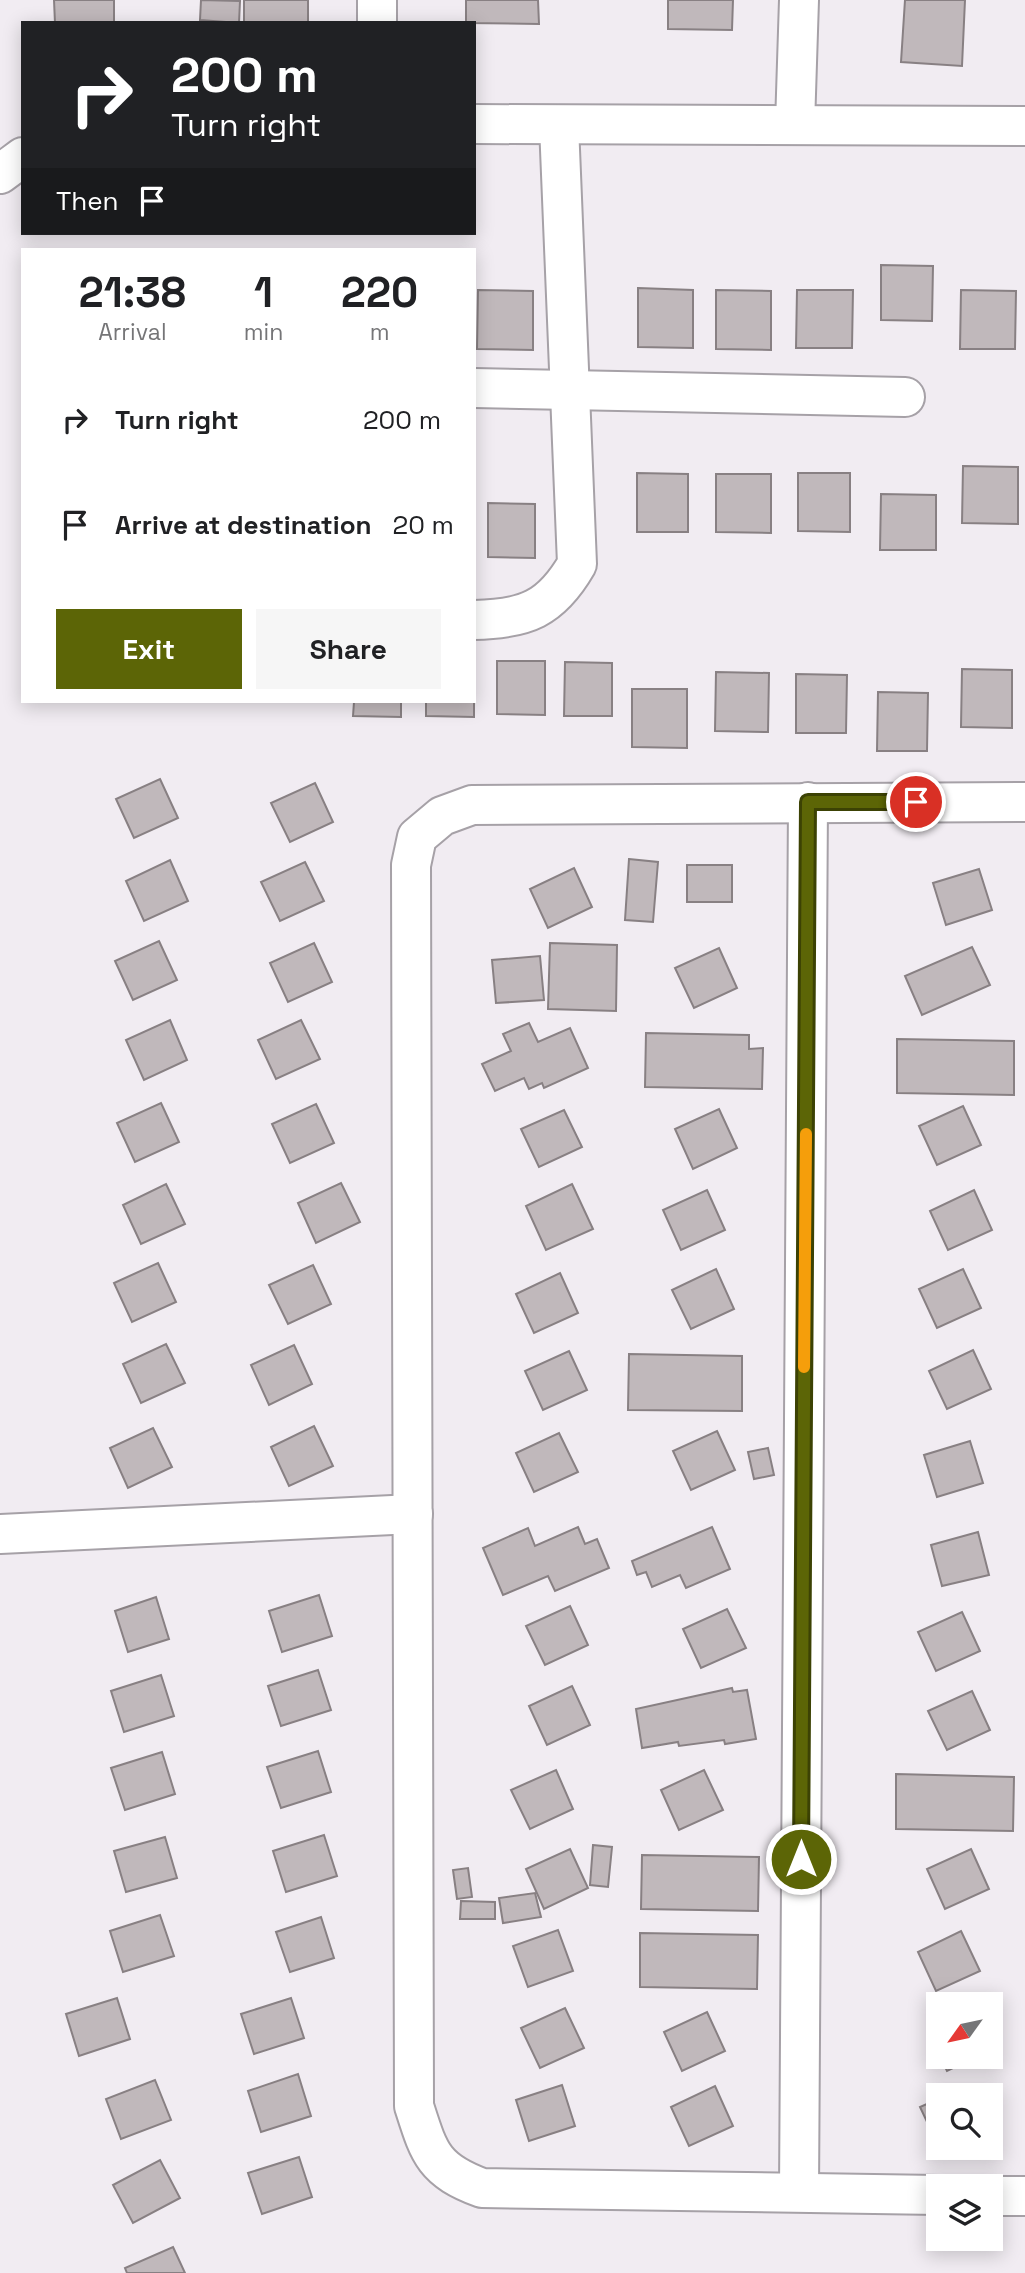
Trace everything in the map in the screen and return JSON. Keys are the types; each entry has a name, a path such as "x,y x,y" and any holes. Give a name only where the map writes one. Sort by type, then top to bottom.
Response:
{"street":[{"path":"377,0 377,21"},
{"path":"794,125 799,0"},
{"path":"476,124 1025,126"},
{"path":"476,620 505,620 536,609 562,590 577,564 559,125"},
{"path":"0,173 21,158"},
{"path":"0,165 0,173"},
{"path":"476,388 905,397"},
{"path":"799,2192 808,802"},
{"path":"926,2195 482,2188 455,2178 429,2152 414,2106 411,865 417,837 442,816 472,805 1025,802"},
{"path":"0,1534 412,1514"},
{"path":"1003,2196 1025,2196"}],"building":[{"path":"54,0 114,0 114,21 55,21"},
{"path":"201,0 240,1 239,21 200,20"},
{"path":"244,0 308,0 308,21 244,21"},
{"path":"466,0 538,0 539,24 466,21"},
{"path":"668,0 733,0 732,30 668,29"},
{"path":"905,0 965,0 962,66 901,62"},
{"path":"881,265 933,266 932,321 881,320"},
{"path":"638,288 693,290 693,348 638,347"},
{"path":"478,290 533,291 533,350 477,349"},
{"path":"716,290 771,291 771,350 716,349"},
{"path":"797,290 853,290 852,348 796,348"},
{"path":"961,290 1016,291 1015,349 960,349"},
{"path":"963,466 1018,467 1018,524 962,523"},
{"path":"637,473 688,474 688,532 637,532"},
{"path":"798,473 850,473 850,532 798,531"},
{"path":"716,474 771,474 771,533 716,532"},
{"path":"881,494 936,495 936,550 880,550"},
{"path":"488,503 535,504 535,558 488,557"},
{"path":"497,661 545,661 545,715 497,714"},
{"path":"565,662 612,663 612,716 564,716"},
{"path":"962,669 1012,670 1012,728 961,727"},
{"path":"716,672 769,673 768,732 715,731"},
{"path":"796,674 847,675 846,733 796,733"},
{"path":"632,689 687,689 687,748 632,747"},
{"path":"878,692 928,693 927,751 877,751"},
{"path":"354,703 401,703 401,717 353,716"},
{"path":"426,703 474,703 474,717 426,716"},
{"path":"160,779 178,818 134,838 116,799"},
{"path":"315,783 333,822 290,842 271,803"},
{"path":"629,859 658,862 653,922 625,920"},
{"path":"170,860 188,901 144,921 126,881"},
{"path":"305,862 324,901 280,921 261,882"},
{"path":"687,865 732,865 732,902 687,902"},
{"path":"574,868 592,907 548,928 530,889"},
{"path":"979,869 992,910 946,925 933,883"},
{"path":"159,941 177,980 133,1000 115,961"},
{"path":"314,943 332,982 288,1002 270,963"},
{"path":"550,943 617,945 616,1011 548,1009"},
{"path":"972,947 990,985 922,1015 905,976"},
{"path":"719,948 737,988 694,1008 675,968"},
{"path":"540,956 544,1000 496,1003 492,960"},
{"path":"170,1020 187,1060 144,1080 126,1040"},
{"path":"301,1020 320,1059 276,1079 258,1040"},
{"path":"529,1023 538,1042 570,1028 588,1068 544,1088 542,1083 529,1089 524,1078 495,1091 482,1064 511,1051 503,1034"},
{"path":"646,1033 749,1035 749,1049 763,1048 762,1089 645,1087"},
{"path":"897,1039 1014,1041 1014,1095 897,1093"},
{"path":"161,1103 179,1142 135,1162 117,1123"},
{"path":"316,1104 334,1143 290,1163 272,1124"},
{"path":"963,1106 981,1145 937,1165 919,1126"},
{"path":"719,1109 737,1148 693,1169 675,1129"},
{"path":"564,1110 582,1147 539,1167 521,1129"},
{"path":"341,1183 360,1222 316,1243 298,1203"},
{"path":"166,1184 185,1224 141,1244 123,1205"},
{"path":"572,1184 593,1229 546,1250 526,1206"},
{"path":"707,1190 725,1230 681,1250 663,1210"},
{"path":"974,1190 992,1230 948,1250 930,1211"},
{"path":"158,1263 176,1302 132,1322 114,1283"},
{"path":"313,1265 331,1304 288,1324 269,1285"},
{"path":"716,1269 734,1309 691,1329 672,1290"},
{"path":"963,1269 981,1308 937,1328 919,1289"},
{"path":"560,1273 578,1313 534,1333 516,1294"},
{"path":"166,1344 185,1383 141,1403 123,1364"},
{"path":"294,1345 312,1384 269,1405 251,1365"},
{"path":"973,1350 991,1389 947,1409 929,1371"},
{"path":"569,1351 587,1390 543,1410 525,1371"},
{"path":"629,1354 742,1356 742,1411 628,1410"},
{"path":"314,1426 333,1466 289,1486 271,1447"},
{"path":"153,1428 172,1467 128,1488 110,1448"},
{"path":"717,1431 735,1470 691,1490 673,1451"},
{"path":"559,1433 578,1472 534,1492 516,1453"},
{"path":"970,1441 983,1483 937,1497 924,1455"},
{"path":"768,1448 774,1475 754,1479 748,1452"},
{"path":"578,1527 585,1544 597,1539 609,1568 555,1591 548,1576 503,1595 483,1548 528,1528 535,1546"},
{"path":"712,1527 730,1569 686,1588 680,1575 652,1587 646,1572 637,1575 632,1561"},
{"path":"978,1532 989,1575 942,1586 931,1545"},
{"path":"319,1595 332,1636 282,1652 269,1611"},
{"path":"156,1597 169,1639 128,1652 115,1611"},
{"path":"570,1606 588,1645 545,1665 526,1626"},
{"path":"727,1609 746,1648 701,1668 683,1629"},
{"path":"962,1612 980,1651 936,1671 918,1632"},
{"path":"318,1670 331,1710 281,1726 268,1686"},
{"path":"161,1675 174,1716 124,1732 111,1691"},
{"path":"572,1686 590,1725 547,1745 529,1706"},
{"path":"732,1688 733,1692 747,1690 756,1739 725,1744 724,1740 679,1746 678,1742 642,1748 636,1709"},
{"path":"972,1691 990,1730 947,1750 928,1711"},
{"path":"318,1751 331,1792 281,1808 267,1767"},
{"path":"162,1752 175,1794 125,1810 111,1768"},
{"path":"556,1770 573,1809 530,1829 511,1790"},
{"path":"704,1770 723,1810 679,1830 661,1790"},
{"path":"896,1774 1014,1777 1013,1831 896,1829"},
{"path":"324,1835 337,1876 286,1892 273,1851"},
{"path":"165,1837 177,1878 126,1892 114,1851"},
{"path":"593,1845 612,1847 608,1887 590,1885"},
{"path":"570,1849 588,1888 544,1909 526,1869"},
{"path":"971,1849 989,1889 945,1909 927,1869"},
{"path":"642,1855 759,1857 758,1911 641,1909"},
{"path":"468,1868 472,1897 457,1899 453,1870"},
{"path":"535,1893 541,1917 503,1923 499,1898"},
{"path":"461,1901 495,1902 495,1919 460,1919"},
{"path":"160,1915 174,1956 123,1972 110,1931"},
{"path":"321,1917 334,1958 290,1972 276,1932"},
{"path":"558,1930 573,1971 528,1987 513,1946"},
{"path":"961,1931 980,1971 936,1991 918,1952"},
{"path":"640,1933 758,1935 757,1989 640,1987"},
{"path":"117,1998 130,2039 79,2056 66,2014"},
{"path":"291,1998 304,2038 254,2054 241,2014"},
{"path":"565,2008 584,2048 540,2068 521,2028"},
{"path":"707,2012 725,2051 682,2071 664,2032"},
{"path":"298,2074 311,2116 261,2132 248,2091"},
{"path":"155,2080 171,2120 121,2139 106,2099"},
{"path":"562,2085 575,2126 529,2141 516,2100"},
{"path":"715,2086 733,2126 689,2146 671,2107"},
{"path":"926,2104 926,2120 920,2107"},
{"path":"299,2157 312,2197 262,2214 248,2173"},
{"path":"160,2160 180,2198 133,2223 113,2185"},
{"path":"173,2247 185,2273 127,2273 125,2268"}],"slow traffic":[{"path":"804,1367 806,1134"}],"route":[{"path":"801,1859 808,802 916,802"}]}
